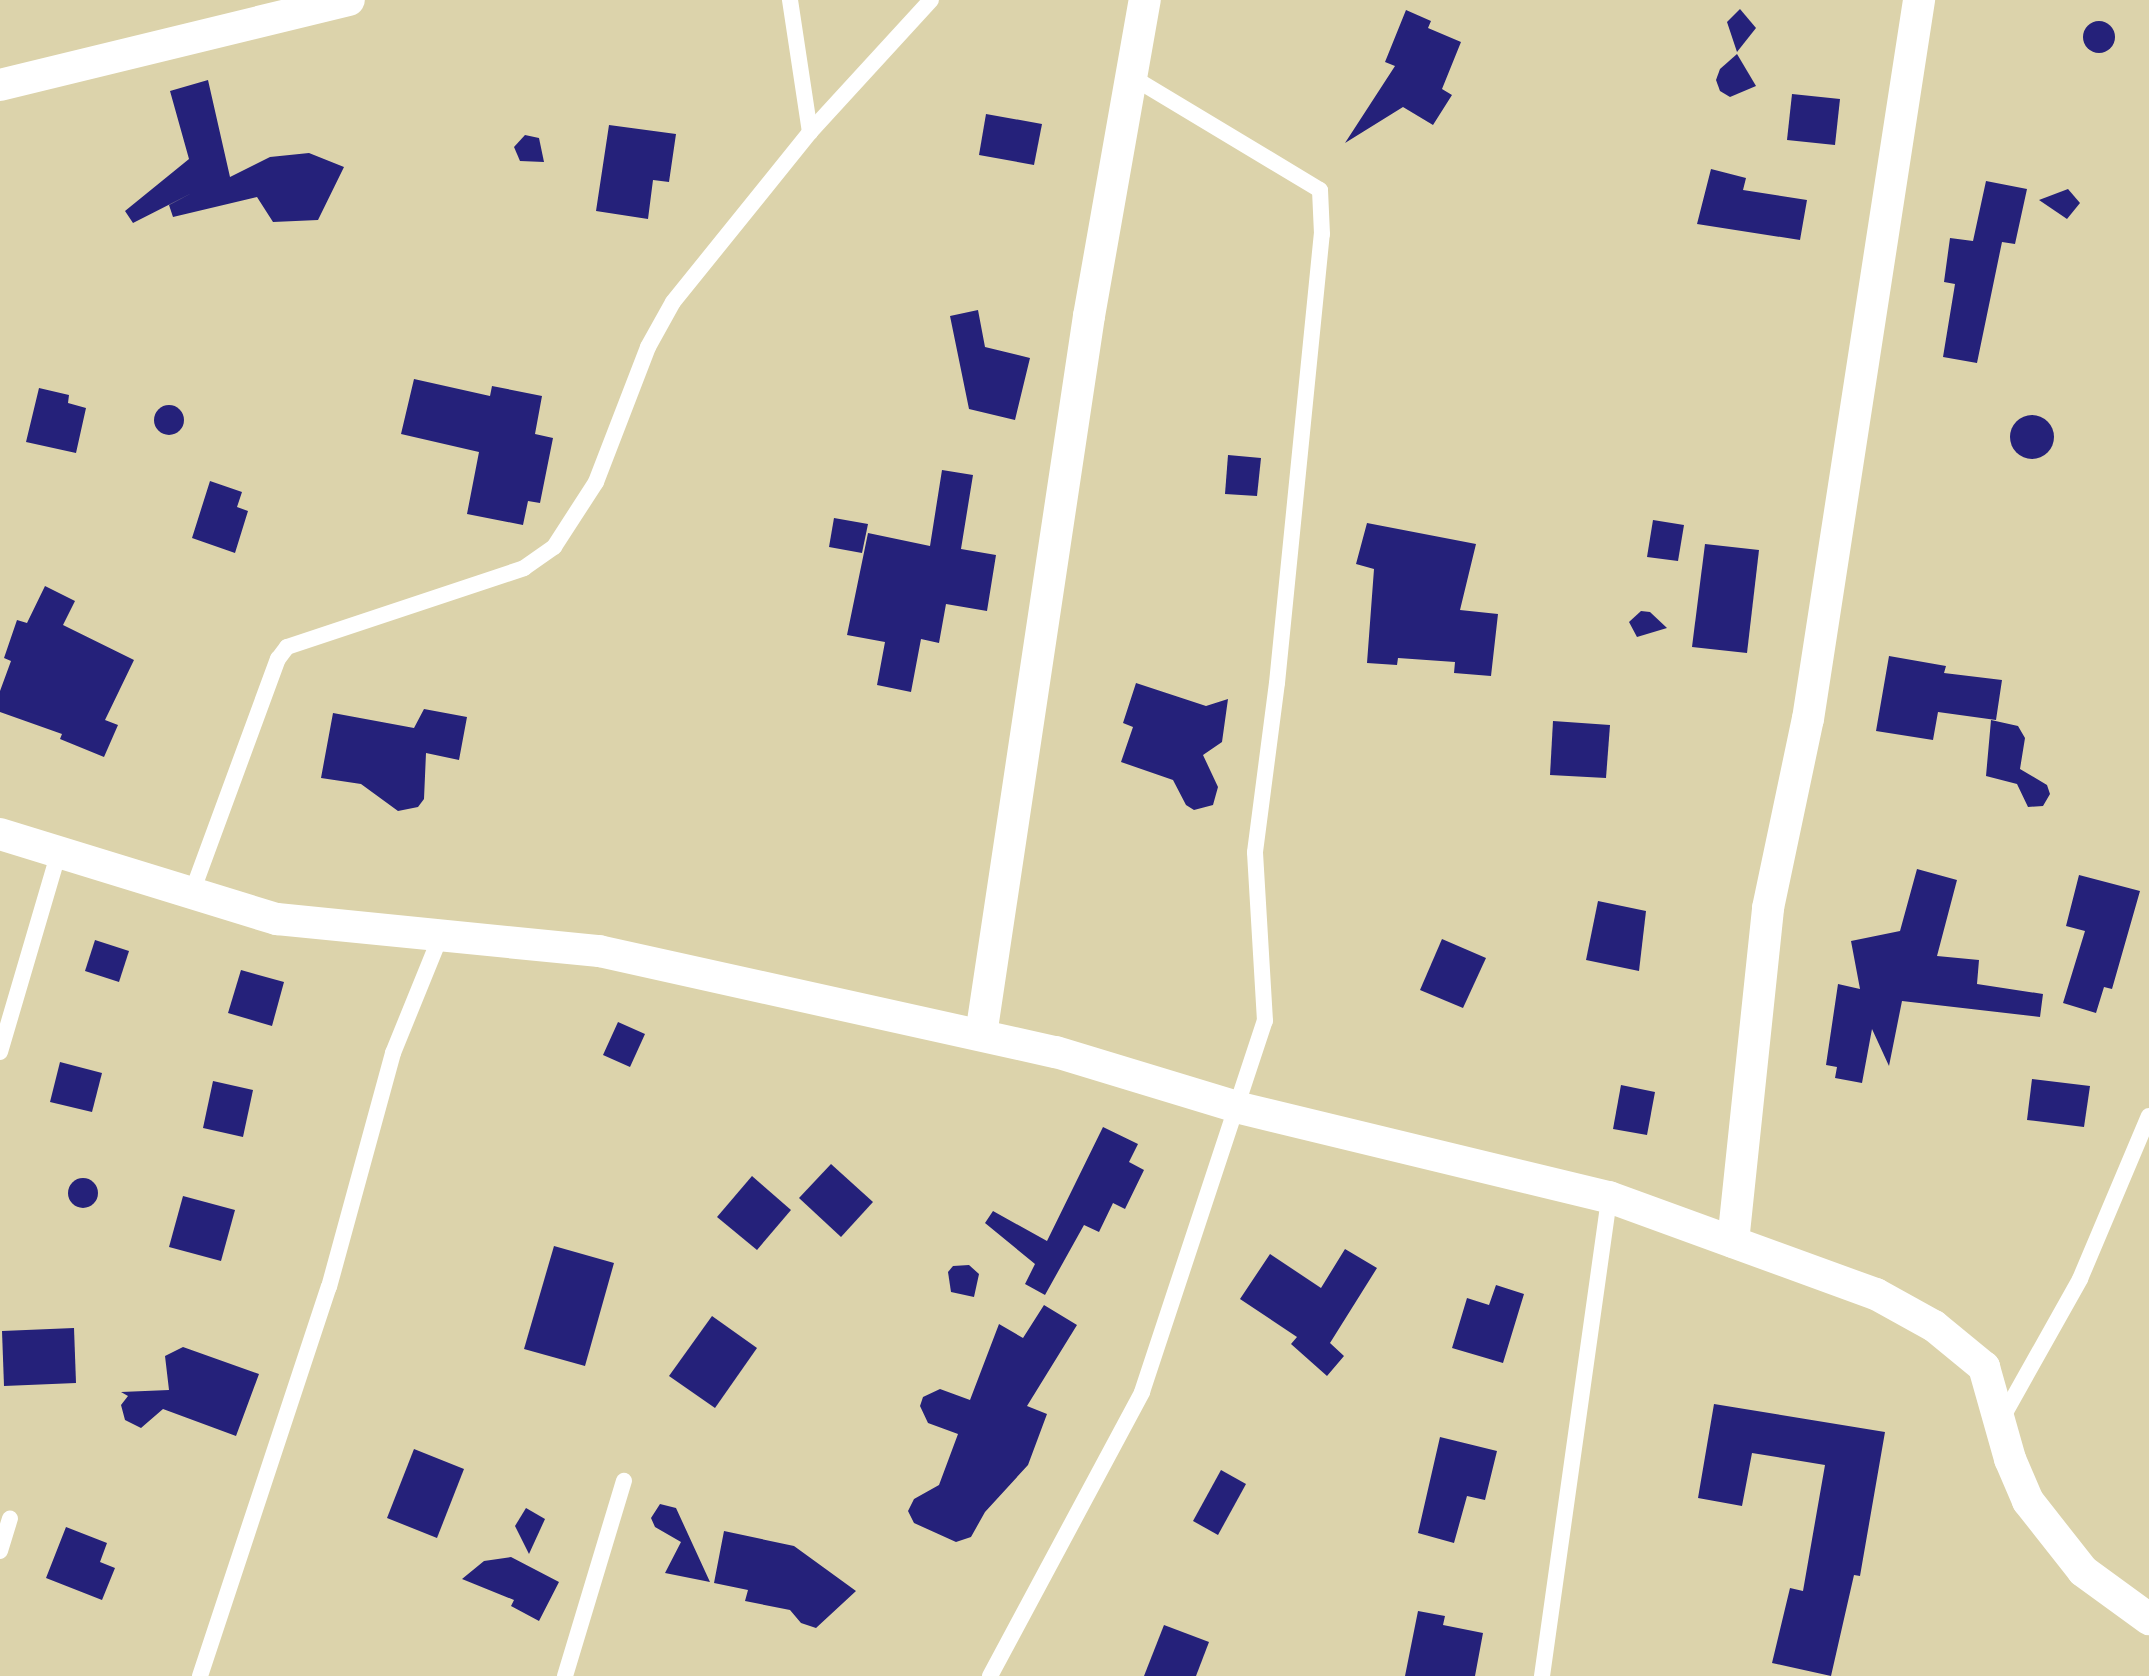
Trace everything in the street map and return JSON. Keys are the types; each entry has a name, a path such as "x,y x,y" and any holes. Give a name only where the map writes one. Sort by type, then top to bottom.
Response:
{"street":[{"path":"0,85 349,0"},
{"path":"981,1035 1089,316 1145,0"},
{"path":"1733,1242 1768,908 1808,719 1919,0"},
{"path":"0,834 277,919 599,951 981,1035 1133,1073 1240,1108 1609,1197 1876,1294 1934,1326 1984,1367 2028,1501 2083,1571 2149,1619"}],"lane":[{"path":"790,0 810,132"},
{"path":"191,895 278,659 287,647 524,568 554,547 574,523 596,482 658,326 810,132 931,0"},
{"path":"990,1676 1142,1392 1240,1108 1265,1021 1255,852 1277,683 1321,250 1320,190 1132,77"},
{"path":"0,1052 59,851"},
{"path":"200,1676 329,1287 393,1053 440,937"},
{"path":"2001,1420 2080,1279 2149,1116"},
{"path":"1542,1676 1609,1197"},
{"path":"565,1676 624,1481"},
{"path":"0,1551 10,1519"}],"building":[{"path":"1740,9 1756,28 1737,52 1727,22"},
{"path":"1406,10 1431,21 1428,28 1461,42 1442,89 1452,95 1433,125 1403,107 1345,143 1395,66 1385,62"},
{"path":"2099,21 2111,25 2115,37 2111,49 2099,53 2087,49 2083,37 2087,25"},
{"path":"1737,54 1756,86 1730,97 1720,91 1716,80 1720,69"},
{"path":"208,80 230,177 270,157 309,153 344,167 318,220 273,222 257,197 173,217 169,205 192,193 133,223 125,211 189,159 170,91"},
{"path":"1792,94 1840,99 1835,145 1787,140"},
{"path":"986,114 1042,124 1034,165 979,155"},
{"path":"609,125 676,134 669,182 653,180 648,219 596,211"},
{"path":"525,135 539,138 544,162 520,161 514,147"},
{"path":"1711,169 1746,178 1743,190 1807,200 1800,240 1697,224"},
{"path":"1986,181 2027,189 2015,244 2002,242 1977,363 1943,357 1955,284 1944,282 1950,238 1973,241"},
{"path":"2068,189 2080,203 2067,219 2039,200"},
{"path":"978,310 985,347 1030,358 1015,420 969,409 950,316"},
{"path":"414,379 490,396 492,386 542,396 535,434 553,438 540,503 528,501 523,525 467,514 479,452 401,434"},
{"path":"39,388 69,395 68,403 86,408 76,453 26,442"},
{"path":"169,405 180,409 184,420 180,431 169,435 158,431 154,420 158,409"},
{"path":"2032,415 2047,422 2054,437 2047,452 2032,459 2017,452 2010,437 2017,422"},
{"path":"1228,455 1261,458 1257,496 1225,494"},
{"path":"942,470 973,475 961,549 996,555 987,611 946,604 939,643 921,639 911,692 877,685 885,642 847,635 868,533 930,546"},
{"path":"210,481 242,492 237,507 248,511 235,553 192,538"},
{"path":"834,518 868,524 862,553 829,547"},
{"path":"1653,520 1684,525 1678,561 1647,557"},
{"path":"1367,523 1476,544 1460,610 1498,614 1491,676 1454,673 1455,662 1398,658 1397,665 1367,663 1374,569 1356,564"},
{"path":"1705,544 1759,550 1747,653 1692,647"},
{"path":"45,586 75,601 63,625 134,660 105,720 118,725 104,757 60,739 62,734 0,712 0,691 11,661 4,658 17,620 27,623"},
{"path":"1641,611 1650,612 1667,628 1637,637 1629,622"},
{"path":"1889,656 1946,666 1944,673 2002,680 1996,720 1938,712 1933,740 1876,731"},
{"path":"1136,683 1206,706 1228,699 1222,742 1203,755 1218,787 1213,805 1194,810 1186,805 1173,780 1121,762 1133,727 1123,723"},
{"path":"424,709 467,717 459,760 426,753 424,799 418,807 398,811 361,784 321,778 333,713 414,728"},
{"path":"1991,720 2018,726 2025,738 2020,769 2047,785 2050,794 2043,806 2028,807 2017,784 1986,776"},
{"path":"1553,721 1610,725 1606,778 1550,775"},
{"path":"1917,869 1957,880 1937,956 1979,960 1977,984 2043,994 2040,1017 1902,1001 1889,1066 1872,1029 1862,1083 1835,1078 1837,1067 1826,1065 1838,984 1860,989 1851,941 1900,931"},
{"path":"2079,875 2140,891 2112,989 2104,987 2096,1013 2063,1003 2085,931 2066,926"},
{"path":"1598,901 1646,911 1639,971 1586,960"},
{"path":"1442,939 1486,958 1463,1008 1420,990"},
{"path":"95,940 129,951 119,982 85,971"},
{"path":"241,970 284,982 272,1026 228,1013"},
{"path":"618,1022 645,1034 630,1067 603,1055"},
{"path":"60,1062 102,1073 92,1112 50,1102"},
{"path":"2032,1079 2090,1086 2084,1127 2027,1120"},
{"path":"213,1081 253,1090 243,1137 203,1128"},
{"path":"1621,1085 1655,1092 1647,1135 1613,1129"},
{"path":"1103,1127 1138,1144 1129,1162 1144,1170 1125,1209 1113,1203 1099,1232 1084,1225 1045,1295 1025,1284 1035,1264 985,1223 993,1211 1047,1241"},
{"path":"831,1164 873,1202 841,1237 799,1198"},
{"path":"752,1176 791,1210 757,1250 717,1217"},
{"path":"83,1178 89,1179 97,1187 97,1199 89,1207 83,1208 77,1207 69,1199 68,1193 69,1187 77,1179"},
{"path":"183,1196 235,1210 221,1261 169,1247"},
{"path":"554,1246 614,1263 585,1366 524,1349"},
{"path":"1345,1249 1377,1268 1330,1343 1344,1356 1327,1376 1291,1344 1297,1337 1240,1299 1270,1254 1321,1288"},
{"path":"969,1265 979,1274 974,1297 951,1292 948,1272 953,1266"},
{"path":"1496,1285 1524,1294 1503,1363 1452,1348 1467,1298 1489,1305"},
{"path":"1044,1305 1077,1325 1027,1406 1047,1414 1028,1465 985,1512 971,1537 956,1542 914,1523 908,1511 914,1499 939,1485 958,1434 928,1423 920,1406 923,1397 940,1389 970,1400 999,1324 1023,1338"},
{"path":"712,1316 757,1348 715,1408 669,1376"},
{"path":"74,1328 76,1383 4,1386 2,1331"},
{"path":"183,1347 259,1374 236,1436 163,1409 141,1428 125,1420 121,1405 128,1396 121,1392 169,1390 165,1356"},
{"path":"1714,1404 1885,1432 1860,1576 1854,1575 1831,1676 1772,1663 1790,1588 1803,1591 1825,1465 1752,1453 1742,1506 1698,1498"},
{"path":"1440,1437 1497,1451 1485,1500 1467,1496 1454,1543 1418,1533"},
{"path":"414,1449 464,1469 437,1538 387,1518"},
{"path":"1221,1470 1246,1484 1218,1535 1193,1521"},
{"path":"660,1504 676,1508 710,1582 665,1573 681,1542 655,1527 651,1518"},
{"path":"526,1508 545,1519 529,1554 515,1526"},
{"path":"66,1527 107,1543 100,1562 115,1568 102,1600 46,1578"},
{"path":"724,1531 794,1546 856,1591 816,1628 801,1623 790,1610 745,1601 748,1590 714,1583"},
{"path":"511,1557 559,1582 539,1621 511,1606 514,1600 462,1579 484,1561"},
{"path":"1418,1611 1445,1616 1443,1625 1483,1633 1475,1676 1405,1676"},
{"path":"1164,1625 1209,1642 1196,1676 1144,1676"}]}
